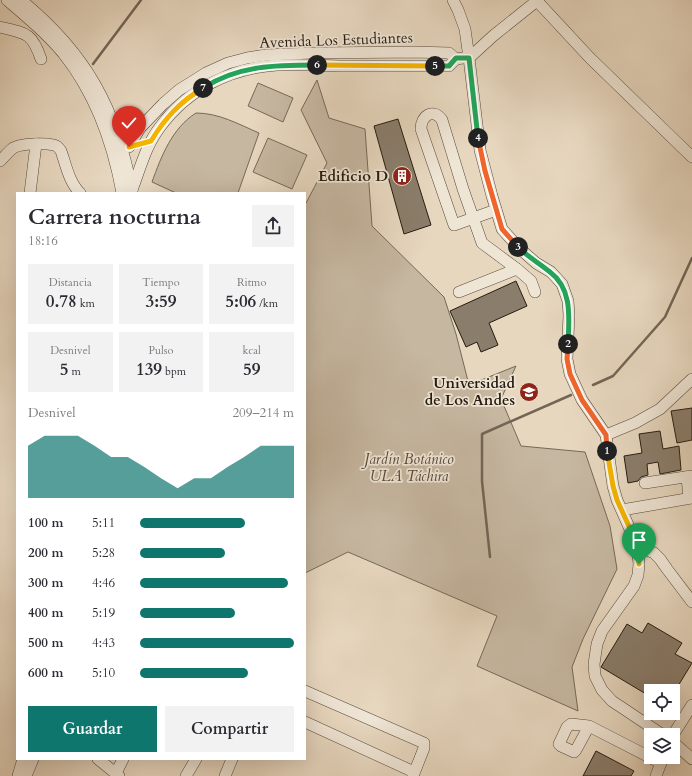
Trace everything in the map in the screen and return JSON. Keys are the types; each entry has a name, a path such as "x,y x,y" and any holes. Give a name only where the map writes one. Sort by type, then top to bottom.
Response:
{"street":[{"path":"7,0 53,42 77,74 122,150"},
{"path":"21,0 51,27 83,63 105,101 114,123 122,150 128,192"},
{"path":"453,0 465,29 480,150 502,229 514,244 536,263 551,272 562,284 568,301 569,315 567,359 570,374 582,400 606,435 613,486 617,500 637,544 639,564 638,575 634,586 602,631 597,644 594,664 595,676 602,690 612,701 652,728"},
{"path":"469,58 493,36 538,1 590,58 692,157"},
{"path":"0,27 24,33 32,39 41,59"},
{"name":"Avenida Los Estudiantes","path":"122,150 140,128 179,90 206,73 228,63 266,55 312,53 414,52 449,54 456,58 469,58"},
{"name":"Avenida Los Estudiantes","path":"128,192 159,127 187,98 206,86 239,72 276,65 449,66 456,58"},
{"path":"496,210 474,218 454,226 422,129 421,123 424,117 435,113 442,120 463,189 474,218 482,243 531,281 535,292"},
{"path":"114,123 127,127 140,128"},
{"path":"122,150 151,141"},
{"path":"30,192 36,144"},
{"path":"0,161 14,148 23,145 55,145 59,147 76,189 79,192"},
{"path":"459,292 517,270"},
{"path":"606,435 635,423 660,409 692,379"},
{"path":"622,510 691,498 690,476 646,483"},
{"path":"637,544 654,553 660,559 692,602"},
{"path":"306,691 424,743 424,748 413,774 306,722"},
{"path":"677,728 692,705"},
{"path":"589,726 644,752"},
{"path":"680,748 692,759"},
{"path":"18,776 23,760"},
{"path":"26,776 33,760"},
{"path":"99,760 117,775 122,760"},
{"path":"186,776 195,760"},
{"path":"225,776 232,760"},
{"path":"656,776 660,764"}],"green space":[{"name":"Jardín Botánico ULA Táchira","path":"317,80 329,118 365,129 372,226 444,297 456,334 469,385 516,366 501,399 521,446 585,452 610,526 617,569 583,639 572,667 578,711 477,666 497,616 348,552 306,573 306,203 327,163 301,110"},
{"path":"258,83 293,98 283,122 248,106"},
{"path":"196,113 204,113 221,117 259,133 238,192 174,192 152,182 168,144 180,127"},
{"path":"268,138 307,155 292,189 253,172"}],"building":[{"name":"Edificio D","path":"398,119 431,225 404,234 374,126"},
{"path":"516,281 527,306 489,323 498,345 481,352 477,342 466,347 450,311"},
{"path":"692,408 692,440 677,443 671,411"},
{"path":"660,431 663,449 679,446 681,470 660,474 658,462 647,464 648,475 641,477 638,481 628,483 624,456 642,453 639,434"},
{"path":"648,623 682,643 675,654 692,663 679,684 644,684 644,693 601,667 627,624 642,633"},
{"path":"596,751 634,771 631,776 583,776"}],"waterway":[{"path":"93,64 141,0"},
{"path":"593,385 613,376 665,317 692,258"},
{"path":"490,557 482,481 482,434 571,395"}],"place":[{"name":"Edificio D","path":"402,176"},
{"name":"Universidad de Los Andes","path":"529,392"}],"route":[{"path":"129,147 151,141 159,127 187,98 206,86 239,72 276,65 449,66 456,58 469,58 480,150 502,229 519,248 536,263 551,272 562,284 568,301 569,315 567,359 570,374 582,400 606,435 613,486 617,500 637,544 639,564"}]}
